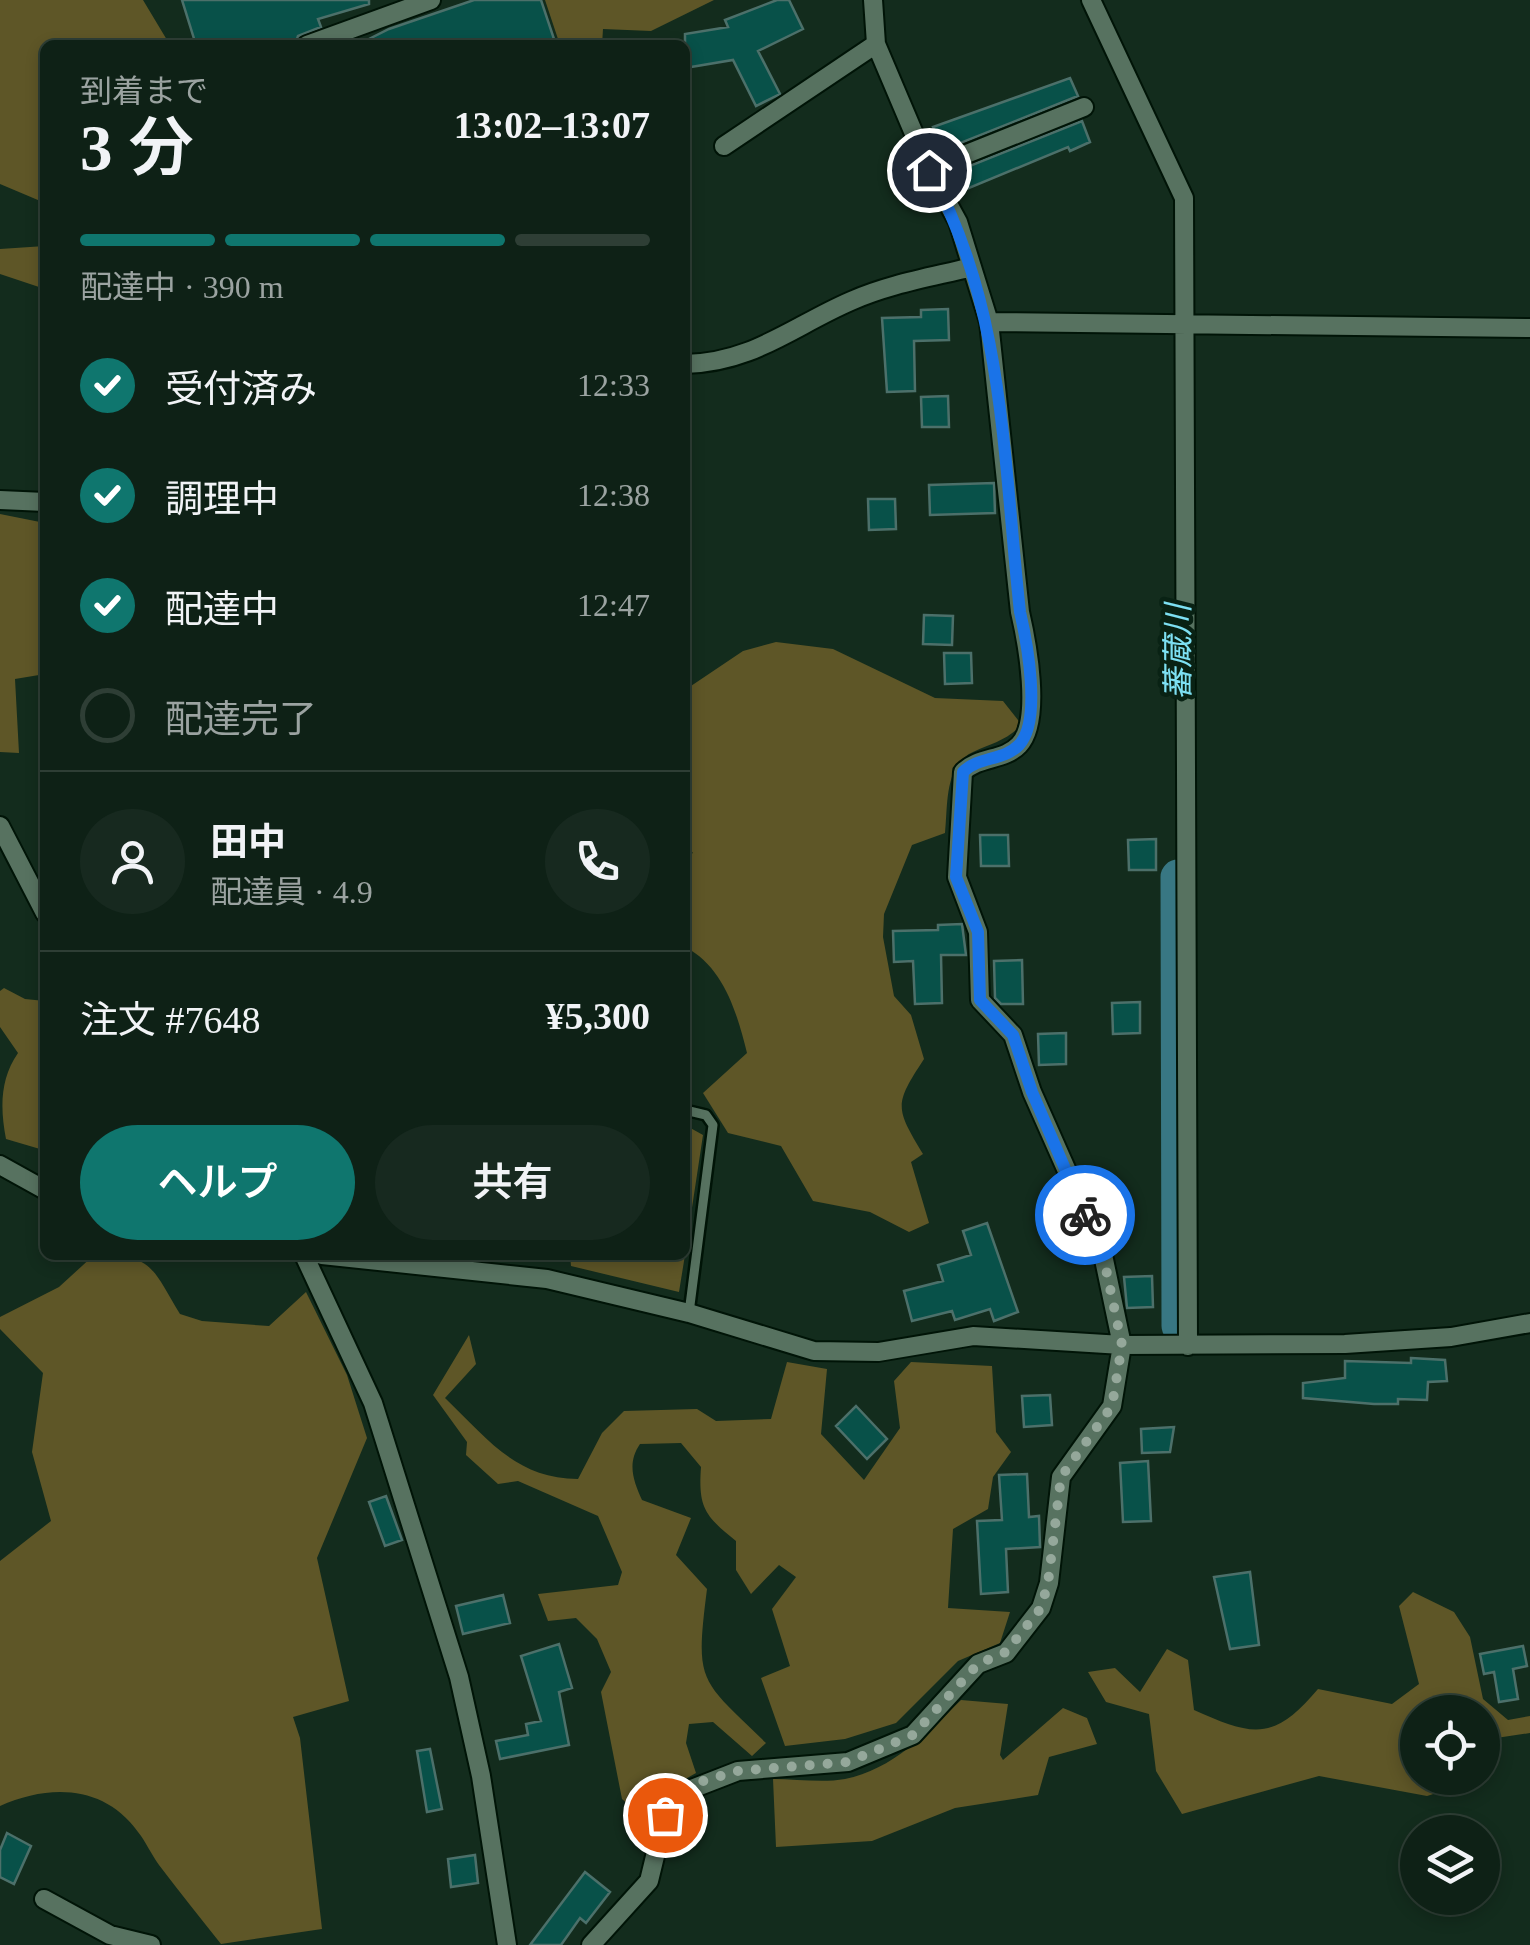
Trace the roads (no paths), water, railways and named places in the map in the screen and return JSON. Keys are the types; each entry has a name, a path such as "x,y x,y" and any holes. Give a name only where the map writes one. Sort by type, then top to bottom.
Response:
{"street":[{"path":"322,40 431,0"},
{"path":"591,1945 650,1881 665,1815 676,1794 738,1771 848,1762 913,1735 978,1664 1006,1652 1041,1608 1048,1583 1061,1477 1112,1406 1122,1345 1102,1250 1032,1092 1013,1035 980,1000 978,932 956,877 963,772 974,761 1006,753 1020,744 1028,726 1030,658 1020,612 989,322 958,222 929,170 876,44 873,0"},
{"path":"1091,0 1178,178 1184,198 1180,323 1188,1346"},
{"path":"724,146 876,44"},
{"path":"929,170 1084,107"},
{"path":"690,364 717,363 749,354 855,299 972,267"},
{"path":"989,322 1530,328"},
{"path":"0,500 40,502"},
{"path":"0,826 40,904"},
{"path":"0,1166 40,1187"},
{"path":"306,1260 372,1403 459,1677 481,1776 507,1945"},
{"path":"369,1260 547,1279 689,1313 814,1351 878,1352 973,1336 1188,1346 1433,1338 1530,1323"},
{"path":"44,1900 110,1935 151,1945"}],"lane":[{"path":"689,1313 713,1125 706,1115 690,1111"}],"waterway":[{"name":"蕃蔵川","path":"1178,877 1179,1326"}]}
